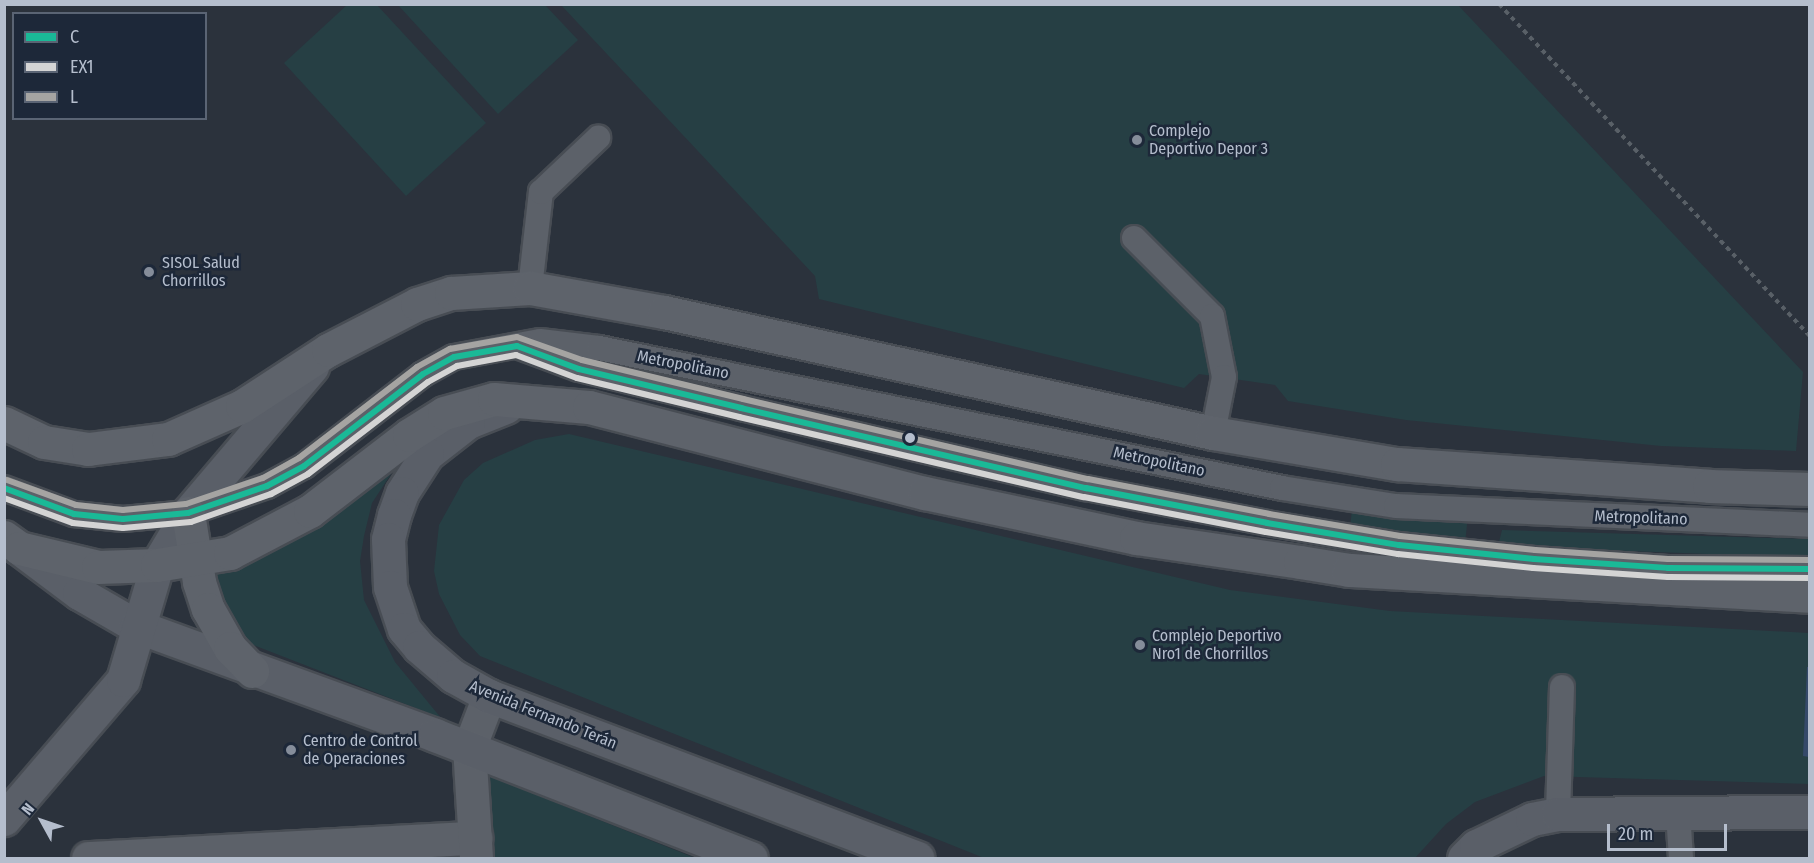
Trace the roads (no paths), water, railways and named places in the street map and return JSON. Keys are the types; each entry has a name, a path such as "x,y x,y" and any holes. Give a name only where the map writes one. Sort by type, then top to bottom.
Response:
{"main road":[{"path":"4,423 44,442 88,449 168,439 242,406 328,351 417,304 451,293 530,288 664,312 1213,433 1397,464 1709,486 1809,489"},
{"path":"4,819 123,680 136,626 157,565 188,513 277,405 328,351"},
{"path":"12,542 98,567 157,565 230,553 301,516 409,435 444,413 494,399 530,401 627,415 925,493 1147,539 1349,570 1809,596"},
{"name":"Avenida Fernando Terán","path":"530,401 490,411 468,422 427,454 402,493 388,539 390,587 404,629 434,663 489,696 896,855"},
{"path":"188,513 199,582 217,629 252,671"},
{"path":"12,542 79,593 136,626 252,671 469,748 751,858"},
{"path":"1464,858 1476,846 1532,819 1558,814 1809,812"}],"street":[{"path":"88,858 476,848 469,748 489,696"}],"lane":[{"path":"530,288 542,192 598,138"},
{"path":"1134,238 1212,316 1224,377 1213,433"},
{"name":"Metropolitano","path":"4,488 74,514 123,519 188,513 250,494 304,466 423,374 454,357 540,341 598,348 1282,488 1396,506 1809,525"},
{"name":"Metropolitano","path":"517,346 579,369 741,408 1086,488 1267,524 1399,545 1534,559 1668,567 1809,569"},
{"path":"1558,814 1562,687"},
{"path":"1678,812 1681,858"}],"water":[{"path":"1807,667 1810,667 1809,757 1803,756"}],"place":[{"name":"Complejo Deportivo Depor 3","path":"1137,140"},
{"name":"SISOL Salud Chorrillos","path":"149,272"},
{"name":"Complejo Deportivo Nro1 de Chorrillos","path":"1140,645"},
{"name":"Centro de Control de Operaciones","path":"291,750"}]}
